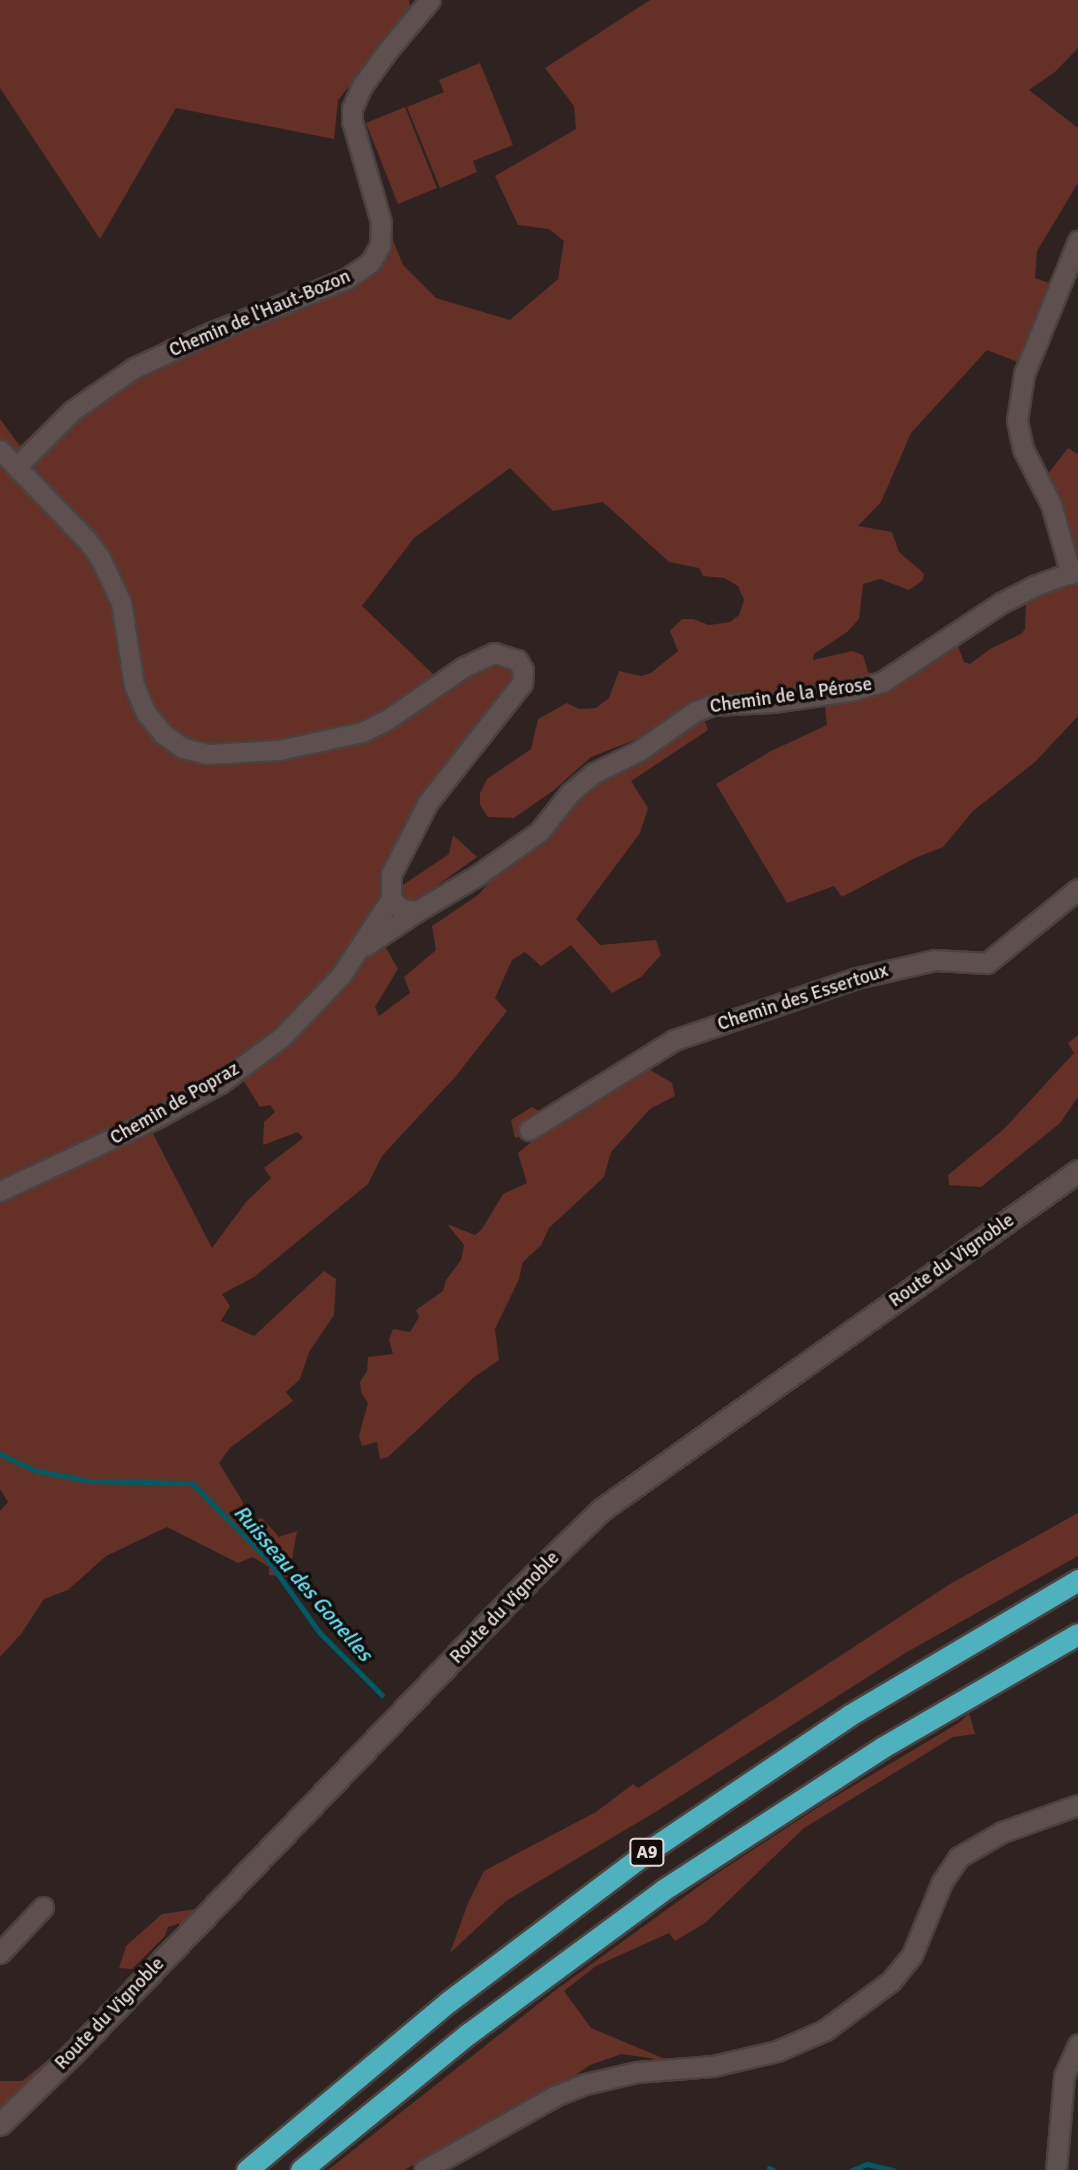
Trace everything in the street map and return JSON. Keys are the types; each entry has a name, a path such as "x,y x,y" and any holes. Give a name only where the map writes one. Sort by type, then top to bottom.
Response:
{"highway":[{"name":"A9","path":"247,2170 447,2002 637,1859 850,1716 1078,1580"},
{"name":"A9","path":"301,2170 489,2018 663,1891 883,1747 1078,1634"}],"street":[{"name":"Chemin de l'Haut-Bozon","path":"18,466 72,411 134,368 210,333 346,279 370,263 380,246 381,222 352,121 352,109 362,86 387,50 430,0"},
{"path":"1074,572 1051,504 1023,449 1017,420 1024,374 1078,241"},
{"path":"0,450 87,540 100,558 121,602 134,685 146,713 163,734 183,748 207,754 279,750 362,732 385,721 464,667 494,653 517,660 523,670 522,683 428,802 391,874 391,899 401,909 417,911"},
{"name":"Chemin de la Pérose","path":"417,911 478,875 538,832 570,793 594,773 639,751 694,712 712,705 772,702 855,690 882,682 1001,603 1034,586 1074,572"},
{"name":"Chemin des Essertoux","path":"529,1130 674,1040 857,978 935,960 987,963 1078,889"},
{"name":"Chemin de Popraz","path":"0,1191 108,1143 219,1083 282,1037 314,1006 356,953 391,899"},
{"name":"Chemin de Popraz","path":"356,953 417,911"},
{"name":"Route du Vignoble","path":"0,2124 115,2010 534,1575 601,1510 1078,1171"},
{"path":"424,2170 555,2096 585,2084 637,2072 713,2066 777,2051 825,2030 891,1981 912,1955 942,1882 959,1857 1002,1832 1078,1805"},
{"path":"0,1952 43,1907"},
{"path":"1056,2170 1078,2044"}],"shaded area":[{"path":"0,0 409,0 411,11 338,100 334,139 176,108 100,239 0,88"},
{"path":"650,0 1078,0 1078,48 1056,71 1029,90 1078,128 1078,183 1037,251 1035,278 1064,288 1031,373 1018,362 987,350 911,433 881,502 858,526 892,532 899,552 924,574 923,580 909,590 880,579 863,584 859,619 847,632 814,654 813,660 852,651 863,655 868,672 873,674 888,665 956,641 964,662 970,664 990,649 1021,634 1025,629 1026,604 1031,594 1077,576 1047,475 1068,448 1078,454 1078,716 1035,762 973,811 943,847 915,858 842,897 834,886 787,903 716,784 771,751 827,725 824,698 687,705 642,737 591,757 554,790 514,818 488,817 480,805 480,793 487,779 531,749 538,719 567,703 579,709 596,708 609,698 619,671 641,676 651,673 678,651 670,631 682,619 693,619 709,625 730,622 739,615 744,600 738,586 724,578 703,576 699,568 669,562 603,502 553,511 510,468 414,538 362,606 435,676 500,642 522,656 532,672 433,801 397,871 400,887 449,854 453,835 477,857 404,909 381,939 398,969 375,1007 379,1016 410,993 404,977 436,950 432,926 478,895 539,826 591,777 702,713 708,730 631,781 648,808 640,833 576,919 600,945 656,940 661,955 641,977 612,993 571,945 541,966 525,952 512,960 495,998 507,1011 456,1076 382,1156 368,1184 254,1277 222,1294 230,1306 221,1321 254,1336 324,1271 336,1279 334,1315 309,1352 300,1379 286,1392 293,1401 230,1448 219,1463 243,1502 241,1526 262,1518 279,1537 297,1531 289,1577 269,1575 269,1567 253,1557 238,1563 167,1527 106,1556 68,1590 44,1599 21,1634 0,1657 0,1511 8,1502 0,1489 0,419 20,446 84,388 167,339 313,299 371,269 386,223 403,265 436,298 510,320 558,279 564,241 549,229 518,225 495,176 576,129 574,106 545,68","holes":["240,1075 260,1107 270,1105 275,1112 264,1122 263,1145 298,1132 303,1138 264,1168 271,1178 246,1202 212,1248 149,1126"]},
{"path":"480,63 513,145 473,161 477,172 440,188 407,107 444,92 439,80"},
{"path":"405,107 437,188 398,204 366,123"},
{"path":"1078,1035 1078,1097 1060,1123 981,1187 949,1185 948,1175 1004,1129 1074,1053 1068,1043"},
{"path":"644,1066 672,1083 675,1096 650,1109 611,1152 604,1177 549,1228 541,1245 523,1262 519,1279 495,1329 499,1360 473,1378 388,1457 380,1459 377,1442 362,1446 359,1436 368,1403 361,1392 360,1382 367,1371 368,1357 393,1354 389,1340 393,1329 410,1332 419,1317 416,1310 443,1291 446,1280 461,1260 464,1245 447,1224 475,1235 482,1229 503,1194 527,1183 518,1153 537,1137 526,1134 515,1138 511,1120 532,1107 556,1121 576,1107 608,1093"},
{"path":"1078,1513 1078,1556 907,1652 657,1811 506,1901 450,1953 468,1903 484,1871 596,1812 633,1784 638,1788 950,1584"},
{"path":"969,1713 975,1734 953,1737 804,1828 705,1923 675,1941 669,1933 596,1966 564,1991 591,2028 670,2061 622,2054 590,2065 560,2086 404,2170 328,2170 557,1989 713,1876 826,1802 960,1722"},
{"path":"203,1908 187,1921 168,1927 165,1936 132,1969 119,1968 126,1946 162,1914"},
{"path":"58,2052 66,2053 0,2114 0,2081 22,2081"}],"waterway":[{"name":"Ruisseau des Gonelles","path":"0,1454 34,1470 89,1481 192,1483 267,1559 319,1632 382,1695"},
{"name":"Ruisseau des Gonelles","path":"852,2170 867,2164 893,2170"},
{"name":"Ruisseau des Gonelles","path":"769,2168 773,2170"}]}
